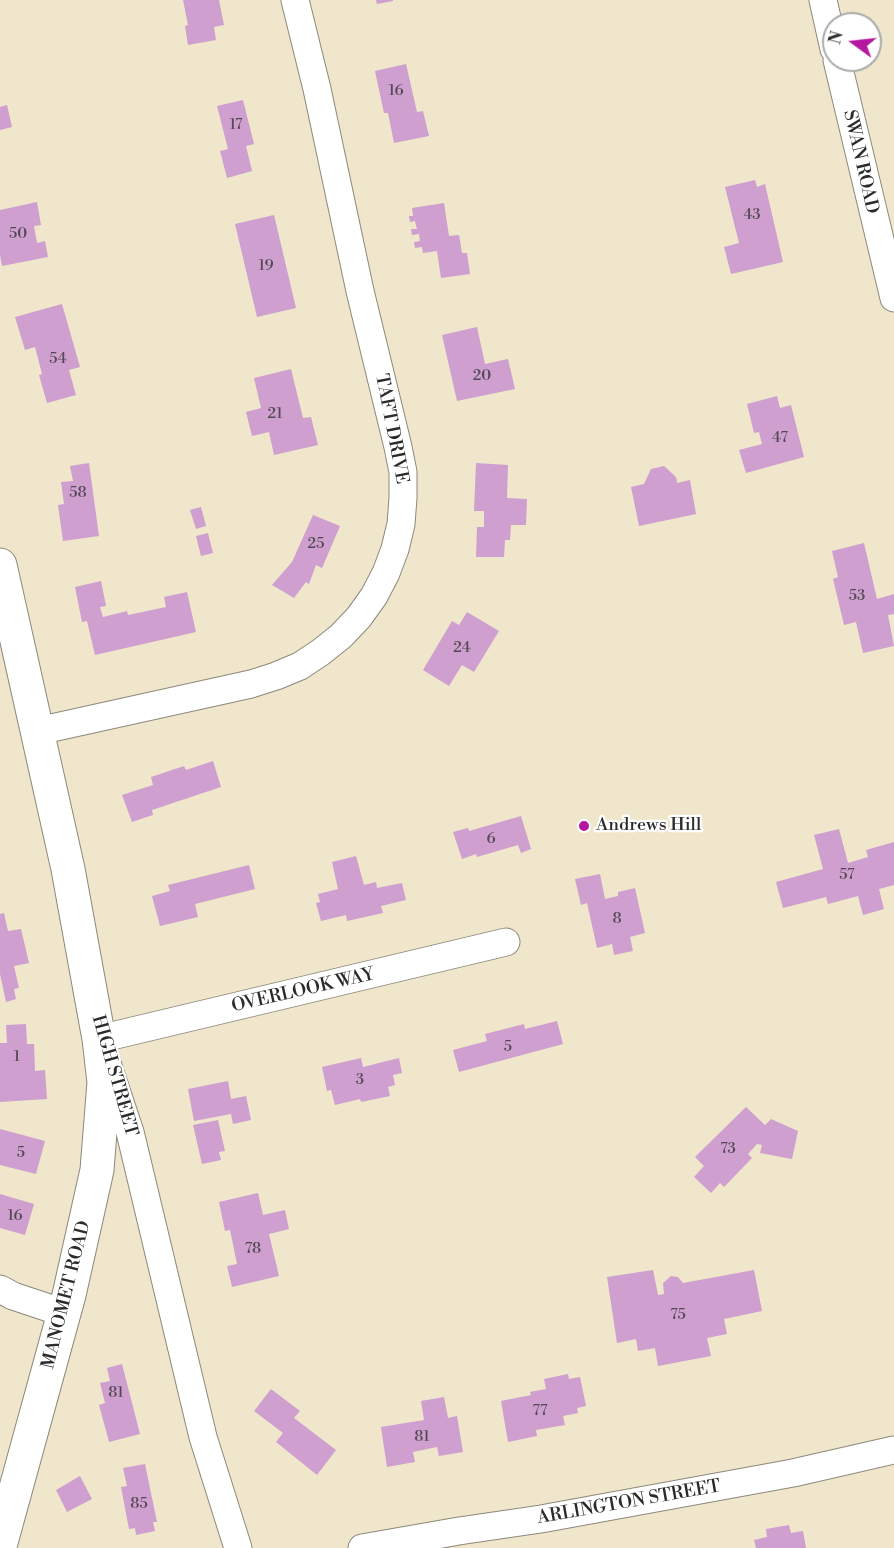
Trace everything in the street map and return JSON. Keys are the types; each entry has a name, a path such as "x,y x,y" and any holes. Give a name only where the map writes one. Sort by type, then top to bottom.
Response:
{"main road":[{"name":"HIGH STREET","path":"0,565 5,608 38,731 68,869 99,1039"},
{"name":"MANOMET ROAD","path":"0,1546 64,1313 97,1170 104,1082 99,1039"}],"street":[{"name":"TAFT DRIVE","path":"38,731 251,684 300,666 342,636 359,617 382,581 395,549 401,524 403,472 296,0"},
{"name":"SWAN ROAD","path":"840,72 894,298"},
{"name":"OVERLOOK WAY","path":"99,1039 506,942"},
{"name":"HIGH STREET","path":"99,1039 130,1132 202,1437 238,1548"},
{"path":"0,1289 13,1296 64,1313"},
{"name":"ARLINGTON STREET","path":"362,1548 459,1531 541,1520 793,1473 894,1450"}],"building":[{"path":"183,0 219,0 224,25 214,27 216,40 188,45 185,26 188,25"},
{"path":"376,0 393,0 393,1 377,4"},
{"path":"406,64 417,112 423,111 429,136 394,143 388,113 384,113 375,71"},
{"path":"243,100 254,144 246,146 252,171 227,178 220,151 228,149 217,106"},
{"path":"7,105 12,127 0,130 0,107"},
{"path":"755,180 757,187 765,184 783,262 731,274 724,247 739,243 725,187"},
{"path":"37,202 41,225 34,226 37,243 45,241 48,257 2,266 0,210"},
{"path":"444,203 449,236 459,235 462,253 467,253 470,274 441,278 437,251 423,253 422,247 415,248 414,242 420,241 419,234 412,235 411,229 417,229 415,221 410,222 409,216 413,216 412,208"},
{"path":"274,215 296,308 257,317 235,224"},
{"path":"62,304 80,367 69,370 76,395 47,403 39,375 42,374 35,347 25,350 15,317"},
{"path":"477,327 485,364 508,359 515,389 457,401 442,335"},
{"path":"291,369 303,418 311,417 318,445 274,455 269,432 252,436 246,412 261,408 254,378"},
{"path":"777,396 780,408 791,405 804,457 746,473 739,450 762,444 759,432 754,433 747,404"},
{"path":"89,463 99,536 63,541 58,505 64,504 61,482 73,481 70,466"},
{"path":"476,463 508,465 507,498 527,499 526,525 511,525 510,540 505,540 504,557 476,557 477,527 484,527 484,511 474,511"},
{"path":"664,466 676,477 677,483 690,480 696,514 639,526 631,487 644,484 651,469"},
{"path":"201,507 206,526 196,529 190,510"},
{"path":"313,515 340,526 322,568 316,565 309,584 306,582 294,598 272,585 292,562"},
{"path":"208,533 213,553 201,556 196,536"},
{"path":"864,543 877,599 894,594 894,614 888,615 894,646 863,653 856,622 844,625 833,579 838,577 832,551"},
{"path":"101,581 106,606 100,607 103,617 127,611 128,615 166,607 164,597 187,592 196,632 95,655 87,621 82,622 75,587"},
{"path":"467,612 499,631 474,672 462,665 449,686 423,670 452,621 459,625"},
{"path":"213,761 221,787 152,810 153,815 132,822 122,795 153,785 151,777 184,766 186,770"},
{"path":"521,816 531,849 521,853 518,845 462,859 453,832 468,828 469,831"},
{"path":"839,829 848,863 868,857 866,850 894,842 894,885 879,889 884,909 863,915 858,896 828,904 826,897 783,908 776,882 823,869 814,835"},
{"path":"356,856 364,885 376,882 377,888 402,883 406,900 381,906 383,913 347,921 346,915 321,921 316,903 320,902 318,894 338,889 332,862"},
{"path":"249,865 255,889 195,904 198,917 160,926 152,896 170,891 168,885"},
{"path":"600,874 605,899 618,896 618,892 635,888 645,933 630,937 633,951 614,955 612,944 597,948 587,903 581,905 575,879"},
{"path":"4,913 8,931 21,929 29,963 14,966 19,988 14,989 16,999 6,1002 0,974 0,914"},
{"path":"557,1021 563,1044 459,1072 453,1050 487,1041 485,1034 524,1024 525,1029"},
{"path":"26,1024 27,1044 34,1044 35,1071 45,1070 47,1099 0,1102 0,1043 7,1043 6,1025"},
{"path":"361,1058 363,1067 399,1058 402,1073 393,1075 395,1085 388,1087 390,1096 361,1102 360,1099 335,1105 331,1090 327,1091 322,1067"},
{"path":"228,1081 231,1099 246,1096 251,1120 233,1124 231,1114 194,1121 188,1089"},
{"path":"746,1107 765,1125 771,1119 798,1131 792,1159 760,1153 762,1145 757,1144 748,1154 752,1158 724,1187 720,1183 711,1193 694,1177 704,1166 695,1157"},
{"path":"218,1120 225,1151 219,1152 221,1160 202,1164 193,1125"},
{"path":"0,1129 45,1141 36,1174 0,1165"},
{"path":"258,1193 263,1215 285,1210 289,1229 269,1234 279,1276 232,1287 227,1266 237,1264 230,1230 225,1231 219,1202"},
{"path":"0,1194 34,1204 25,1235 0,1228"},
{"path":"653,1270 658,1295 664,1294 663,1283 671,1276 678,1277 683,1283 754,1270 762,1311 724,1319 727,1334 707,1338 711,1356 658,1366 655,1348 638,1351 636,1339 617,1343 607,1277"},
{"path":"122,1364 140,1434 109,1442 99,1405 105,1403 100,1383 110,1381 107,1368"},
{"path":"568,1374 569,1379 580,1377 586,1406 577,1408 578,1413 563,1416 565,1425 536,1430 537,1436 508,1442 501,1401 531,1395 530,1392 546,1389 544,1379"},
{"path":"271,1389 300,1411 294,1418 336,1450 317,1475 276,1442 283,1433 254,1411"},
{"path":"444,1397 448,1418 457,1416 463,1452 439,1456 437,1447 413,1452 415,1462 387,1467 381,1427 424,1420 421,1401"},
{"path":"145,1464 157,1522 153,1522 155,1531 136,1535 135,1528 129,1529 121,1487 127,1486 123,1468"},
{"path":"80,1476 92,1499 67,1512 56,1490"},
{"path":"789,1525 791,1533 803,1531 806,1548 756,1548 754,1540 767,1537 766,1529"}],"place":[{"name":"Andrews Hill","path":"584,826"}]}
